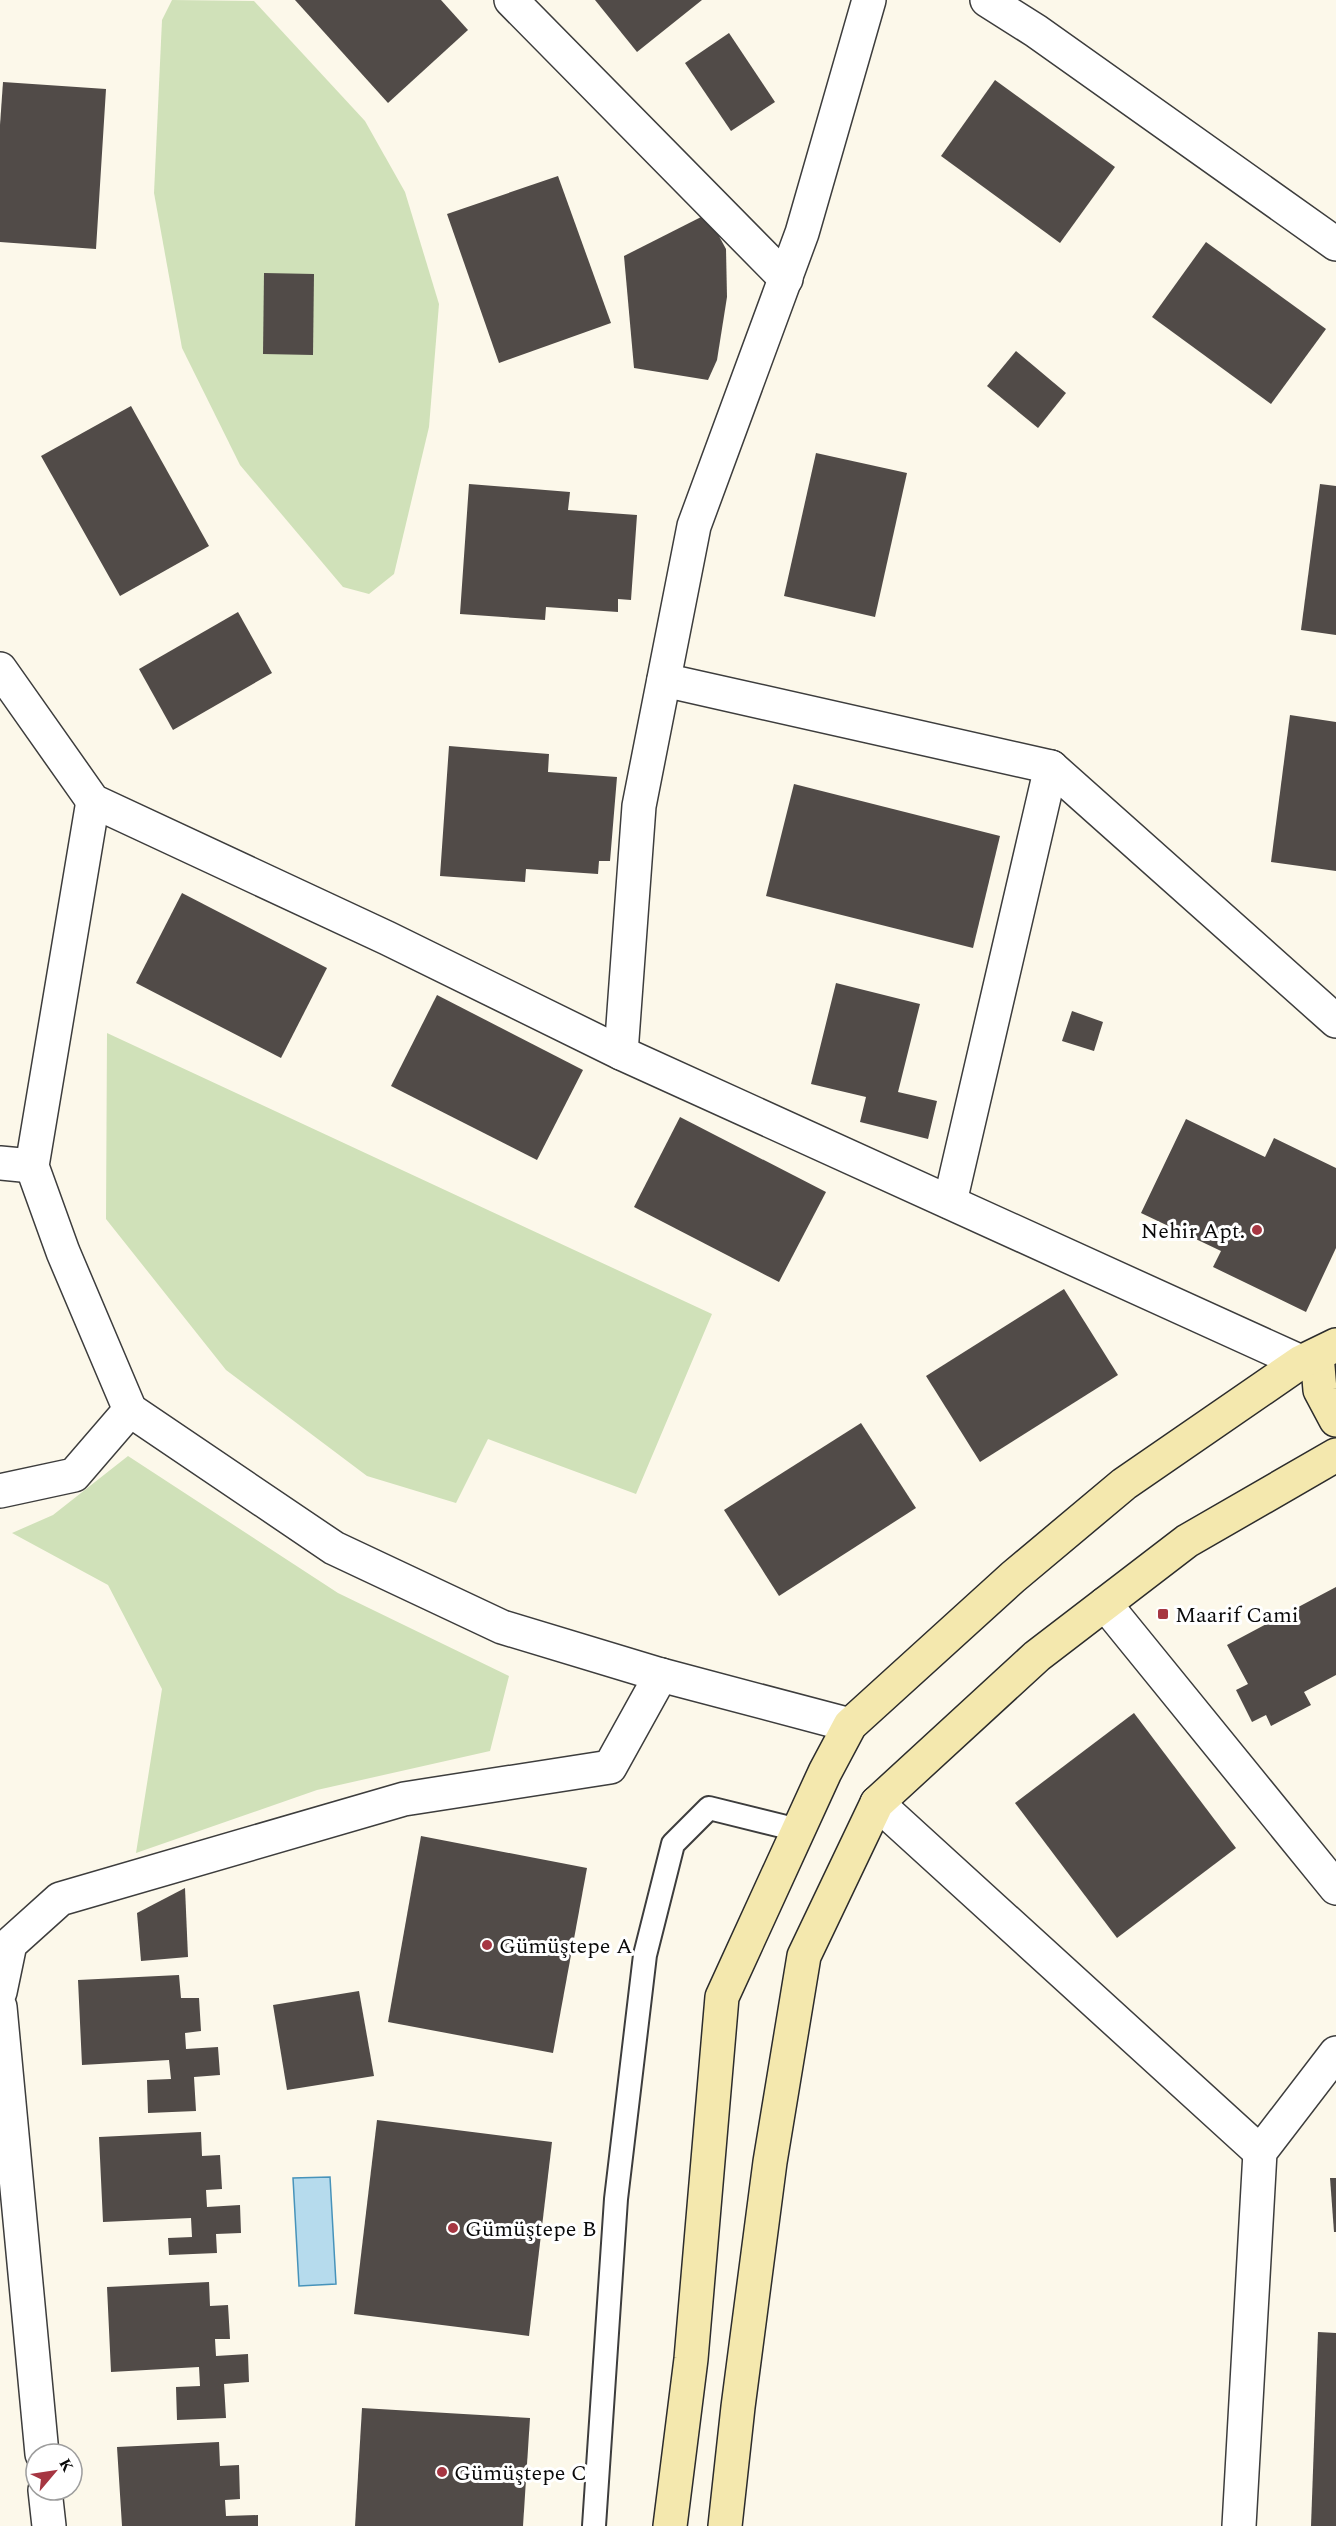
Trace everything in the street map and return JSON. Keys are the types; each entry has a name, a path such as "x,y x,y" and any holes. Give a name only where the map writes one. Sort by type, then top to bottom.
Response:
{"main road":[{"path":"1318,1354 1320,1390 1336,1420"},
{"path":"670,2526 691,2359 722,1997 825,1772 850,1725 1013,1577 1124,1484 1318,1354"},
{"path":"725,2526 770,2162 804,1956 877,1803 1037,1656 1187,1541 1336,1455"}],"street":[{"path":"511,0 786,279"},
{"path":"621,1053 639,806 694,526 802,233 869,0"},
{"path":"987,0 1036,31 1336,244"},
{"path":"0,669 93,801 387,938 621,1053 950,1202 1318,1354"},
{"path":"664,680 1051,767 1336,1021"},
{"path":"950,1202 1051,767"},
{"path":"93,801 32,1166 63,1252 130,1410 333,1548 502,1627 662,1675 850,1725"},
{"path":"0,1163 32,1166"},
{"path":"0,1491 74,1476 130,1410"},
{"path":"1105,1604 1336,1888"},
{"path":"0,1992 10,1944 60,1899 404,1799 610,1767 662,1675"},
{"path":"877,1803 1260,2152"},
{"path":"0,2007 41,2442"},
{"path":"1239,2526 1260,2152 1336,2054"},
{"path":"46,2502 49,2526"}],"lane":[{"path":"594,2526 616,2199 645,1955 673,1844 709,1808 798,1830"}],"green space":[{"path":"172,0 254,1 365,121 405,192 439,304 429,427 394,574 369,594 343,587 240,465 182,348 154,193 162,20"},
{"path":"107,1033 712,1314 636,1494 488,1439 456,1503 367,1476 226,1370 106,1219"},
{"path":"128,1456 338,1593 509,1676 490,1751 317,1790 136,1853 162,1689 108,1585 12,1533 53,1515"}],"water":[{"path":"330,2177 336,2284 299,2286 293,2178"}],"building":[{"path":"295,0 441,0 468,30 388,103"},
{"path":"595,0 702,0 637,52"},
{"path":"729,33 775,102 731,131 685,63"},
{"path":"995,80 1115,167 1060,243 941,156"},
{"path":"3,82 106,89 96,249 0,242 0,125"},
{"path":"558,176 611,323 499,363 447,214"},
{"path":"707,214 726,249 727,297 717,360 708,380 634,368 624,256"},
{"path":"1206,242 1326,329 1271,404 1152,317"},
{"path":"264,273 314,274 313,355 263,354"},
{"path":"1016,351 1066,393 1038,428 987,386"},
{"path":"131,406 209,546 120,596 41,456"},
{"path":"816,453 907,473 875,617 784,596"},
{"path":"469,484 570,492 568,510 637,515 631,600 618,599 618,612 546,607 545,620 460,614"},
{"path":"1320,484 1336,486 1336,635 1301,630"},
{"path":"238,612 272,673 173,730 139,669"},
{"path":"1290,715 1336,722 1336,871 1271,862"},
{"path":"449,746 549,754 548,772 617,777 610,861 599,861 598,874 526,869 525,882 440,876"},
{"path":"794,784 1000,836 973,948 766,896"},
{"path":"182,893 327,968 281,1058 136,983"},
{"path":"836,983 920,1004 898,1092 937,1101 928,1139 860,1122 866,1097 811,1084"},
{"path":"437,995 583,1070 537,1160 391,1086"},
{"path":"1072,1011 1103,1022 1094,1051 1062,1041"},
{"path":"680,1117 826,1192 779,1282 634,1207"},
{"name":"Nehir Apt.","path":"1186,1119 1265,1157 1274,1138 1336,1168 1336,1248 1306,1312 1213,1267 1221,1251 1141,1213"},
{"path":"1064,1289 1118,1375 980,1462 926,1376"},
{"path":"861,1423 916,1508 779,1596 724,1510"},
{"path":"1336,1587 1336,1675 1304,1692 1311,1705 1271,1726 1266,1715 1252,1722 1236,1690 1248,1684 1227,1645"},
{"path":"1134,1713 1236,1848 1117,1938 1015,1803"},
{"name":"Gümüştepe A","path":"421,1836 587,1868 553,2053 388,2022"},
{"path":"185,1888 188,1957 141,1961 137,1913"},
{"path":"179,1975 181,1998 199,1998 201,2031 185,2033 186,2049 218,2047 220,2075 194,2077 196,2111 148,2113 147,2080 171,2079 169,2060 82,2065 78,1980"},
{"path":"359,1991 374,2076 287,2090 273,2005"},
{"name":"Gümüştepe B","path":"377,2120 552,2142 529,2336 354,2314"},
{"path":"201,2132 202,2156 220,2155 222,2189 206,2190 207,2207 240,2205 241,2233 216,2234 217,2253 169,2255 168,2238 192,2237 191,2218 103,2222 99,2137"},
{"path":"1330,2178 1336,2178 1336,2232 1334,2232"},
{"path":"209,2282 210,2306 228,2305 230,2339 215,2339 216,2356 248,2354 249,2382 224,2384 226,2418 177,2420 176,2387 200,2386 199,2367 111,2372 107,2287"},
{"path":"1318,2332 1336,2333 1336,2526 1311,2526"},
{"name":"Gümüştepe C","path":"362,2408 530,2418 523,2526 355,2526"},
{"path":"219,2442 220,2466 239,2465 240,2499 225,2500 226,2516 258,2515 258,2526 122,2526 117,2447"}],"place":[{"name":"Nehir Apt.","path":"1257,1230"},
{"name":"Maarif Cami","path":"1163,1614"},
{"name":"Gümüştepe A","path":"487,1945"},
{"name":"Gümüştepe B","path":"453,2228"},
{"name":"Gümüştepe C","path":"442,2472"}]}
